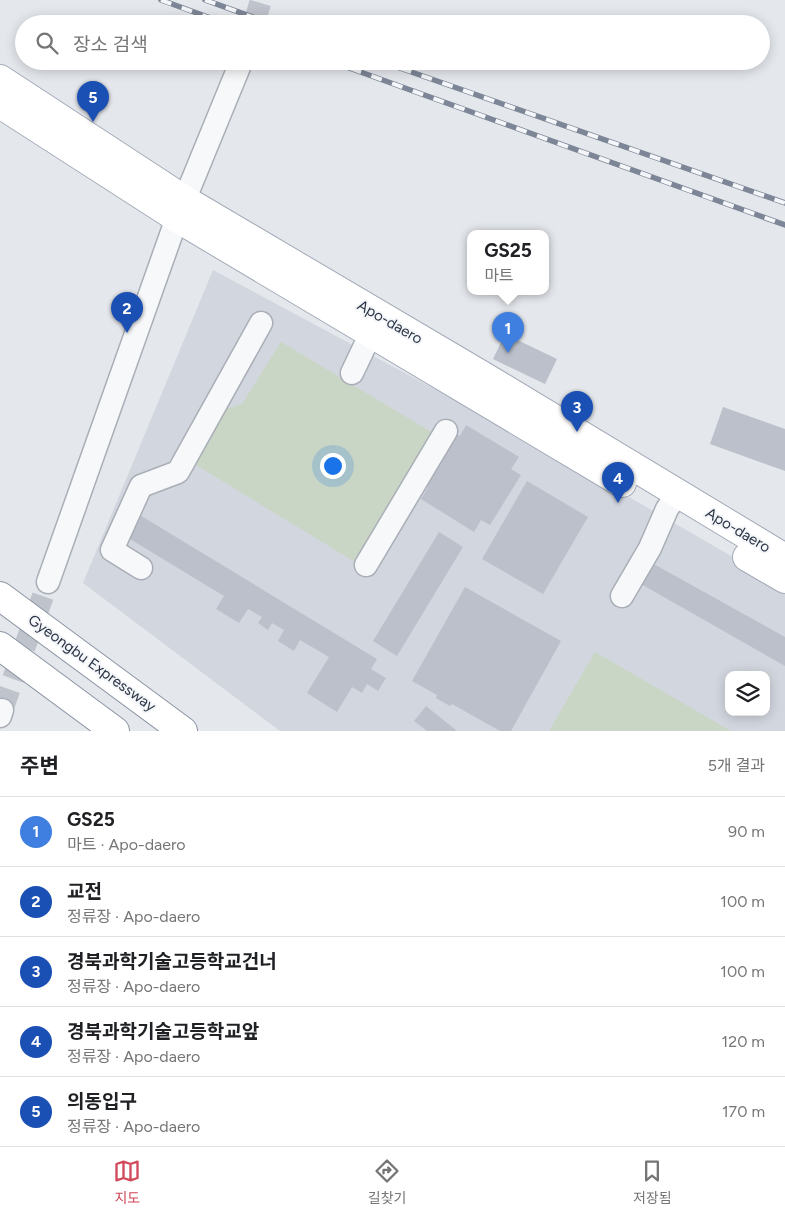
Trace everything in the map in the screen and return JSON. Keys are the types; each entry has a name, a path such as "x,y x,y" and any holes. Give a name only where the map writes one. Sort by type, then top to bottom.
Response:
{"main road":[{"name":"Apo-daero","path":"0,79 181,209"},
{"name":"Apo-daero","path":"0,104 376,325 493,382 785,579"},
{"name":"Apo-daero","path":"672,501 785,558"},
{"name":"Gyeongbu Expressway","path":"0,596 183,731"},
{"path":"0,646 115,731"}],"street":[{"path":"48,582 181,209 238,70"},
{"path":"141,568 112,550 141,486 178,472 261,322"},
{"path":"352,372 376,325"},
{"path":"366,565 446,431"},
{"path":"622,596 650,548 672,501"}],"shaded area":[{"path":"213,270 539,445 785,587 785,731 280,731 83,583"}],"green space":[{"path":"281,342 438,436 360,565 191,462 219,411 242,404"},
{"path":"595,652 731,731 549,731"}],"building":[{"path":"505,334 557,359 545,384 493,359"},
{"path":"723,407 785,429 785,471 710,444"},
{"path":"466,425 519,457 511,469 521,475 490,525 481,520 474,532 421,499 428,487 420,482 451,431 460,436"},
{"path":"527,481 588,517 543,594 482,559"},
{"path":"138,514 377,659 371,669 386,678 378,691 367,684 362,693 352,687 337,712 307,693 329,657 300,640 294,651 278,641 284,630 272,623 268,630 258,623 262,617 248,609 239,623 216,609 224,596 125,536"},
{"path":"439,532 463,547 397,656 373,641"},
{"path":"652,563 785,637 785,666 641,584"},
{"path":"465,587 561,641 511,731 500,731 452,704 450,706 436,698 437,695 412,681"},
{"path":"426,706 457,731 427,731 414,721"}],"tunnel":[{"path":"257,15 261,0"},
{"path":"2,710 48,582"}],"railway":[{"path":"161,0 202,15"},
{"path":"205,0 247,15"},
{"path":"355,70 785,225"},
{"path":"406,70 785,203"}],"place":[{"name":"의동입구","path":"93,122"},
{"name":"교전","path":"127,333"},
{"name":"GS25","path":"508,353"},
{"name":"경북과학기술고등학교건너","path":"577,432"},
{"name":"경북과학기술고등학교앞","path":"618,503"}]}
